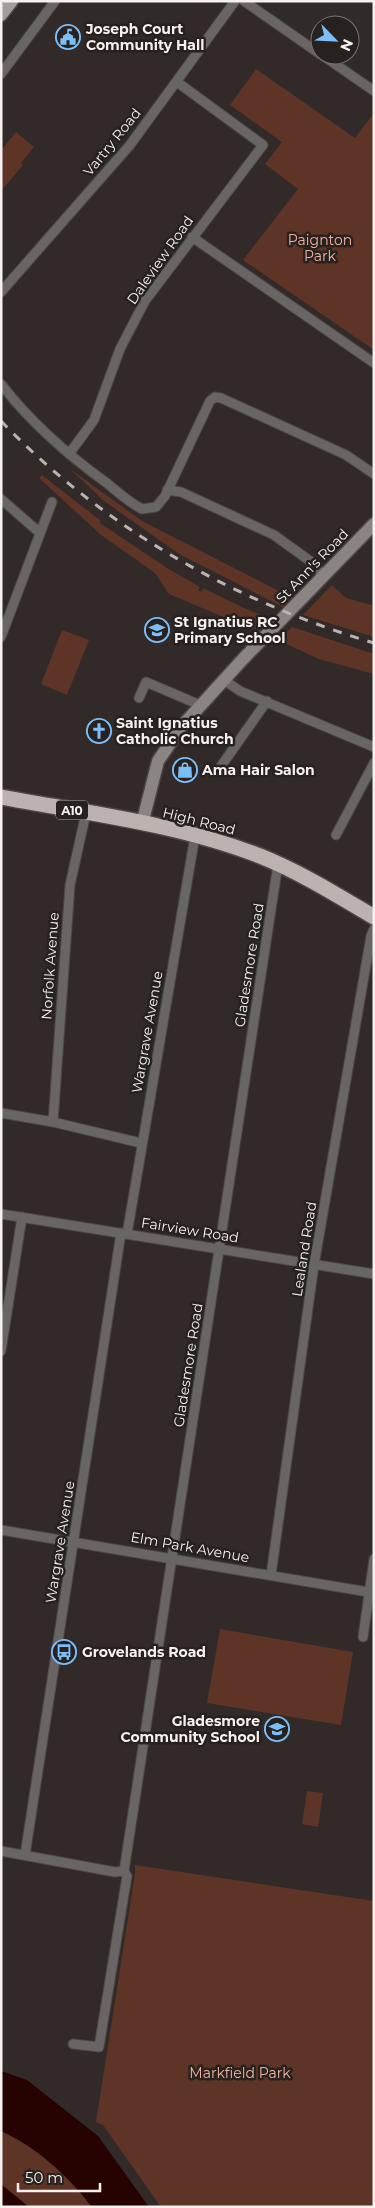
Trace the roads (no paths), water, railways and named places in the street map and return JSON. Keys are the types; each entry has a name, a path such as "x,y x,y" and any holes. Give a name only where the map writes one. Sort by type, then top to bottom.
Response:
{"highway":[{"name":"High Road","path":"1,797 142,824 242,849 312,880 374,917"}],"main road":[{"path":"1,15 12,1"},
{"name":"St Ann's Road","path":"142,824 158,760 200,705 374,524"}],"street":[{"path":"1,74 55,1"},
{"name":"Vartry Road","path":"1,292 130,145 235,1"},
{"path":"244,1 310,46"},
{"path":"337,65 374,91"},
{"name":"Daleview Road","path":"69,454 94,420 120,349 145,301 263,145 177,82"},
{"path":"192,237 374,363"},
{"path":"1,384 31,419 69,454 137,507 148,509 156,507 161,502 210,401 215,397 221,398 346,455 374,474"},
{"path":"167,490 181,492 274,535 310,561 324,576"},
{"path":"1,499 40,533"},
{"path":"1,637 52,502"},
{"path":"224,680 236,689 374,747"},
{"path":"139,698 146,682 200,705"},
{"path":"219,769 267,701"},
{"path":"336,835 374,763"},
{"name":"Norfolk Avenue","path":"53,1122 70,885 86,813"},
{"name":"Wargrave Avenue","path":"26,1855 124,1233 196,836"},
{"name":"Gladesmore Road","path":"73,2044 99,2047 127,1876 124,1871 278,864"},
{"name":"Lealand Road","path":"270,1575 314,1265 369,946 374,929"},
{"path":"1,1113 53,1122 141,1143"},
{"name":"Fairview Road","path":"1,1214 374,1274"},
{"path":"1,1352 22,1217"},
{"name":"Elm Park Avenue","path":"1,1530 371,1592"},
{"path":"363,1637 371,1592 374,1558"},
{"path":"1,1851 115,1872 124,1871"}],"railway":[{"path":"1,421 41,460 83,495 127,527 173,556 221,583 271,606 322,626 374,643"}],"place":[{"name":"Joseph Court Community Hall","path":"68,37"},
{"name":"St Ignatius RC Primary School","path":"157,630"},
{"name":"Saint Ignatius Catholic Church","path":"99,731"},
{"name":"Ama Hair Salon","path":"185,770"},
{"name":"Grovelands Road","path":"64,1652"},
{"name":"Gladesmore Community School","path":"277,1729"}],"park label":[{"name":"Paignton Park","path":"320,248"},
{"name":"Markfield Park","path":"240,2073"}]}
